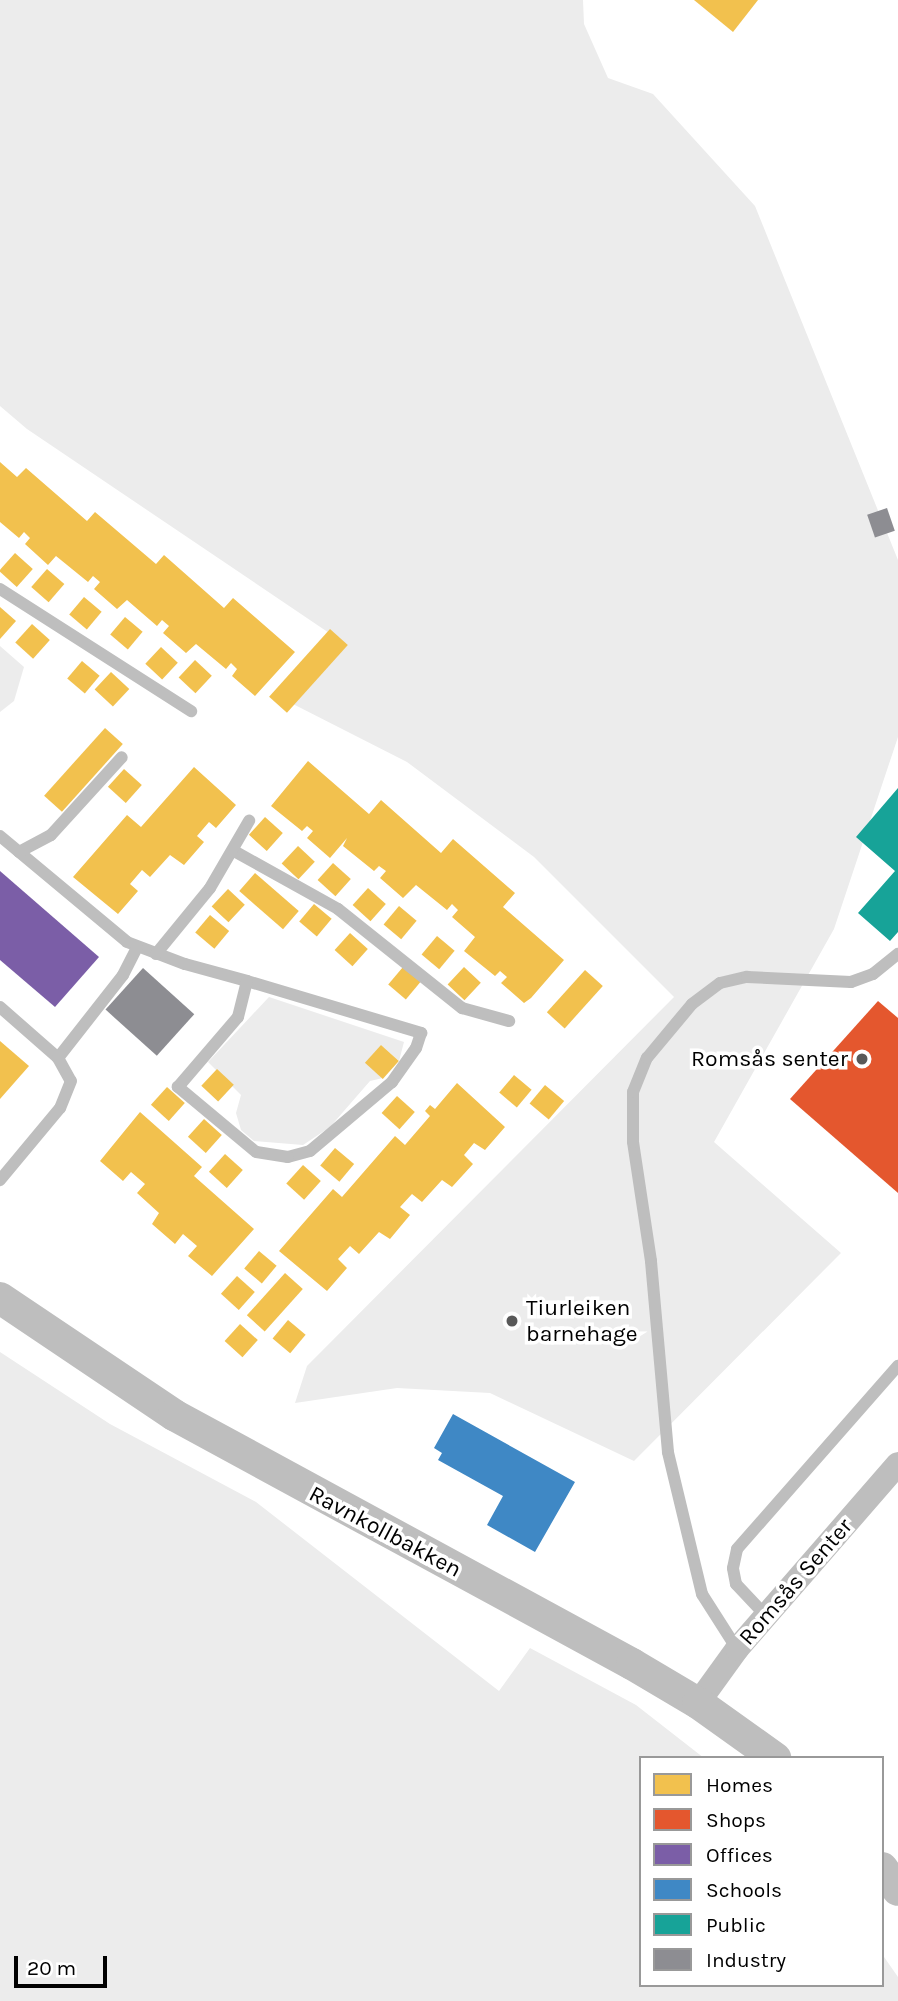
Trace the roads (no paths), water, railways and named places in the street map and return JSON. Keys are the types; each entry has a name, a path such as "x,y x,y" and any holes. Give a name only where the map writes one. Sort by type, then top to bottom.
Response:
{"street":[{"name":"Ravnkollbakken","path":"0,1298 174,1415 698,1703 772,1756"},
{"name":"Romsås Senter","path":"698,1703 737,1649 898,1464"},
{"path":"884,1871 898,1890"}],"lane":[{"path":"0,589 191,711"},
{"path":"19,852 51,835 122,757"},
{"path":"156,954 195,908 234,851 249,821"},
{"path":"0,836 107,929 137,947 421,1033 391,1082 310,1152 288,1157 256,1152 178,1087 238,1017 247,981"},
{"path":"234,851 347,916 454,1003 509,1021"},
{"path":"58,1058 123,975 137,947"},
{"path":"737,1649 702,1594 667,1452 651,1261 633,1142 632,1092 647,1058 692,1004 720,982 747,978 851,982 873,974 898,954"},
{"path":"0,1007 58,1058 71,1076 70,1090 0,1180"},
{"path":"766,1616 736,1584 733,1568 737,1549 898,1366"}],"place":[{"name":"Romsås senter","path":"862,1059"},
{"name":"Tiurleiken barnehage","path":"512,1321"}]}
